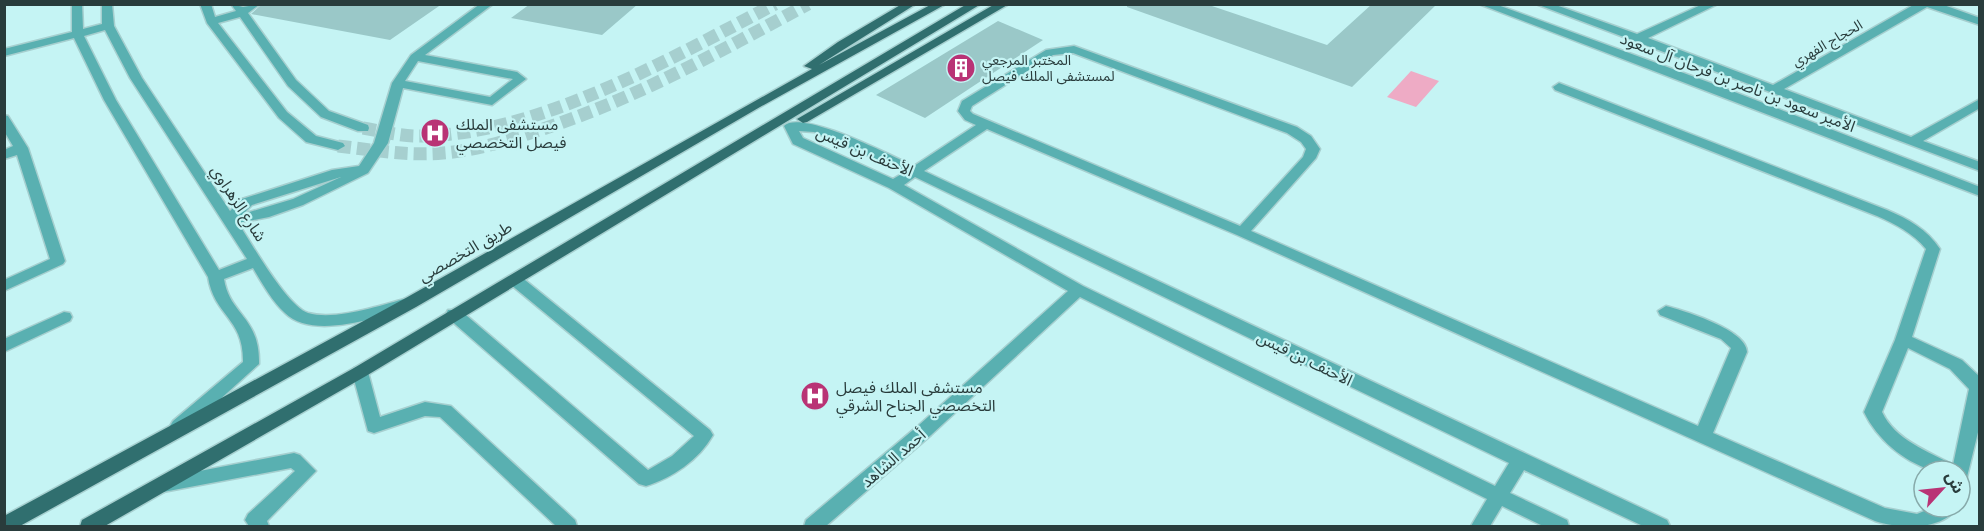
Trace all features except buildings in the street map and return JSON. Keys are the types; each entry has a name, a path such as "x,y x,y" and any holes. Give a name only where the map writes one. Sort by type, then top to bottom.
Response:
{"main road":[{"path":"756,104 842,44 911,4"},
{"name":"طريق التخصصي","path":"4,526 410,303 756,104 941,4"},
{"path":"793,118 976,4"},
{"path":"89,526 360,372 454,314 689,177 1004,4"}],"street":[{"path":"77,4 78,34 110,100 216,277 217,292 249,330 253,348 251,364 168,436"},
{"name":"شارع الزهراوي","path":"107,4 108,26 136,78 256,261 293,313 314,319 335,320 410,303"},
{"path":"205,4 211,21 283,115 311,139 338,146"},
{"path":"211,21 255,4"},
{"path":"229,220 256,217 340,183 363,170 381,143 398,83 415,57 489,4"},
{"name":"الأمير سعود بن ناصر بن فرحان آل سعود","path":"1484,4 1715,89 1980,192"},
{"name":"الأمير سعود بن ناصر بن فرحان آل سعود","path":"1540,4 1638,38 1980,167"},
{"path":"1638,38 1713,4"},
{"name":"الحجاج الفهري","path":"1775,89 1924,4"},
{"path":"1929,4 1980,22"},
{"path":"238,9 292,83 324,114 363,128"},
{"path":"4,53 108,26"},
{"path":"1242,232 1310,158 1312,149 1306,139 1292,130 1074,49 1050,52 966,104 964,111 969,117 1242,232 1882,515 1915,523 1935,519"},
{"path":"398,83 492,101 520,79 517,76 415,57"},
{"path":"1559,87 1910,226 1926,238 1933,249 1903,340 1873,412 1876,423 1887,434 1929,459"},
{"path":"1913,141 1980,102"},
{"name":"الأحنف بن قيس","path":"793,118 916,172 1660,526"},
{"name":"الأحنف بن قيس","path":"793,118 798,141 894,185 1078,290 1560,526"},
{"path":"4,119 21,148 58,261 4,286"},
{"path":"894,185 986,124"},
{"path":"4,155 21,148"},
{"path":"216,277 256,261"},
{"path":"454,314 646,479 663,472 701,442 705,435 515,280"},
{"name":"أحمد الشاهد","path":"813,526 925,430 1078,290"},
{"path":"1666,311 1727,335 1739,346 1739,352 1703,435"},
{"path":"4,346 64,317"},
{"path":"1903,340 1960,367 1973,378 1978,389 1964,459"},
{"path":"360,372 374,426 425,409 445,411 568,526"},
{"path":"158,486 294,460 307,471 255,520 260,526"},
{"path":"1480,526 1520,461"}],"shaded area":[{"path":"1411,71 1439,81 1416,107 1387,97"}],"tunnel":[{"path":"363,128 417,136 462,133 508,123 555,109 648,69 775,4"},
{"path":"338,146 430,154 464,150 506,140 564,122 635,93 808,4"}],"place":[{"name":"المختبر المرجعي لمستشفى الملك فيصل","path":"961,68"},
{"name":"مستشفى الملك فيصل التخصصي","path":"435,133"},
{"name":"مستشفى الملك فيصل التخصصي الجناح الشرقي","path":"815,396"}]}
